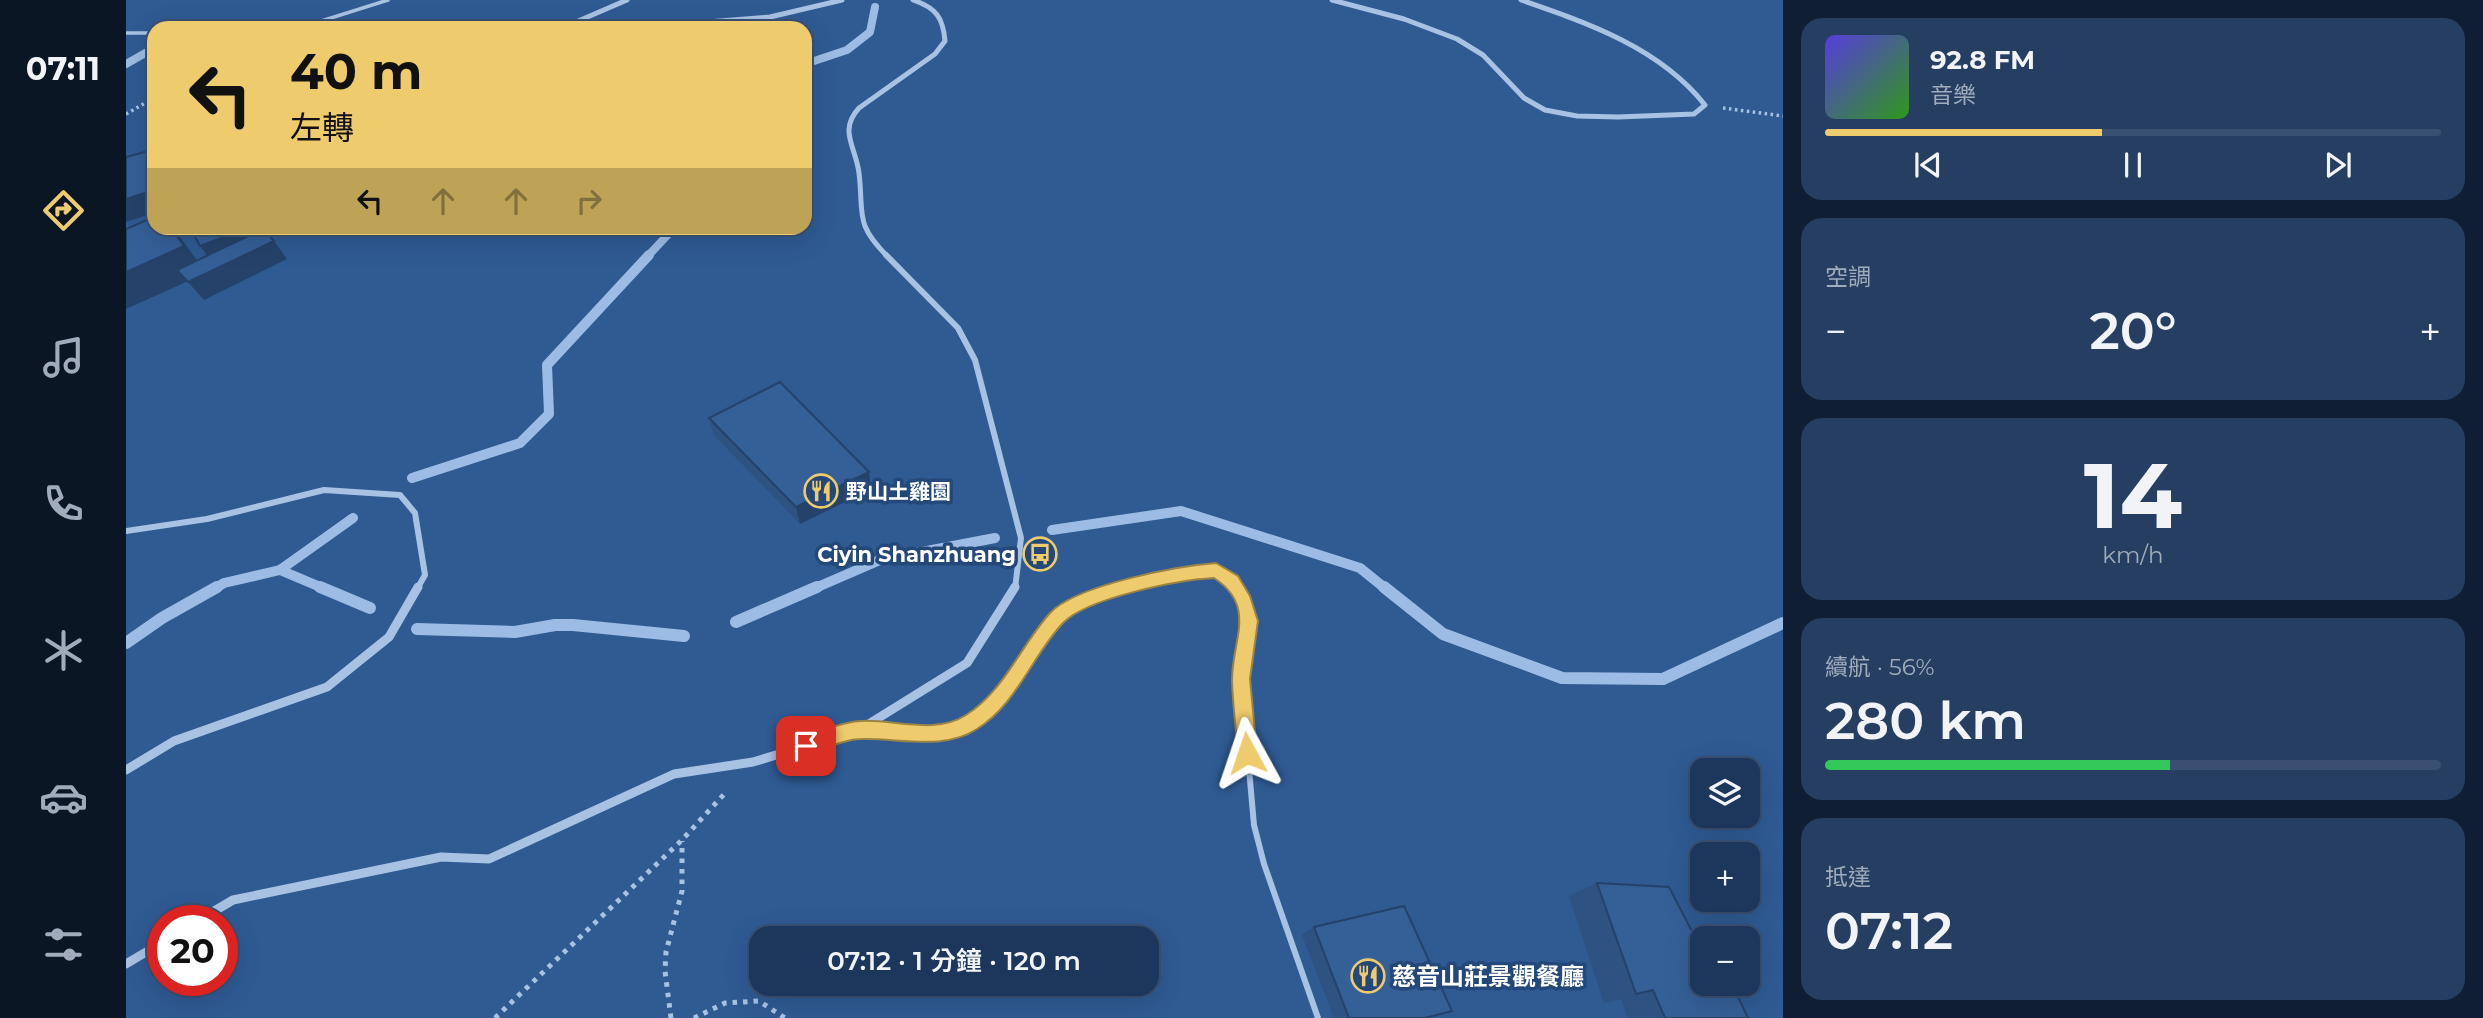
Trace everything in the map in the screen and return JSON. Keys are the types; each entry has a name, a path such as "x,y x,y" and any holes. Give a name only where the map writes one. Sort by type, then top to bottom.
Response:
{"street":[{"path":"578,21 627,0"},
{"path":"712,21 770,16 842,0"},
{"path":"224,905 233,900 428,859 489,859 674,774 753,762 859,730 967,663 1015,590 1021,538 975,360 958,328 872,241 860,213 859,173 848,131 849,119 859,108 935,54 945,41 943,21 927,5 913,0"},
{"path":"1332,0 1426,27 1472,47 1490,61 1522,98 1546,111 1575,116 1694,114 1705,105 1696,91 1678,75 1620,39 1577,19 1521,0"},
{"path":"126,531 208,519 324,490 400,495 415,513 425,575 390,636 327,687 174,741 126,770"},
{"path":"126,964 147,952"}],"lane":[{"path":"317,21 388,0"},
{"path":"126,33 147,33"},
{"path":"859,730 933,734 970,724 1002,695 1057,618 1076,602 1170,578 1216,570 1232,581 1242,596 1250,621 1241,679 1254,825 1264,864 1318,1018"}],"path":[{"path":"126,114 147,102"},
{"path":"1705,105 1753,114 1783,116"},
{"path":"159,237 166,235"},
{"path":"495,1018 682,840 753,762"},
{"path":"671,1018 665,971 666,952 682,891 682,840"},
{"path":"694,1018 725,1003 759,1001 785,1018"}],"shaded area":[{"path":"126,0 1783,0 1783,1018 126,1018"}],"building":[{"path":"147,151 147,192 126,199 126,157"},
{"path":"147,220 147,235 176,235 184,246 126,272 126,229"},
{"path":"194,235 229,235 200,246"},
{"path":"250,235 268,235 274,241 188,282 177,270"},
{"path":"780,382 869,472 796,507 709,418"},
{"path":"1597,883 1669,887 1690,928 1690,996 1738,996 1748,1018 1665,1018 1653,990 1636,994"},
{"name":"慈音山莊景觀餐廳","path":"1404,906 1452,1011 1425,1018 1349,1018 1314,927"}],"waterway":[{"path":"812,62 847,50 870,32 875,7"},
{"path":"126,64 147,52"},
{"path":"647,257 667,235"},
{"path":"412,478 520,443 549,414 547,365 649,255"},
{"path":"1052,530 1181,511 1360,568 1386,589"},
{"path":"280,570 353,518"},
{"path":"813,589 880,560 995,538"},
{"path":"214,589 224,583 280,570"},
{"path":"280,570 325,589"},
{"path":"126,643 162,618 217,587"},
{"path":"320,587 370,608"},
{"path":"736,622 817,587"},
{"path":"1384,587 1443,634 1562,678 1663,679 1783,623"},
{"path":"417,629 515,632 555,625 573,625 684,636"}],"place":[{"name":"野山土雞園","path":"821,491"},
{"name":"Ciyin Shanzhuang","path":"1040,554"},
{"name":"慈音山莊景觀餐廳","path":"1368,976"}],"route":[{"path":"806,746 859,730 933,734 970,724 1002,695 1057,618 1076,602 1103,593 1216,570 1232,581 1242,596 1250,621 1241,679 1247,753"}]}
